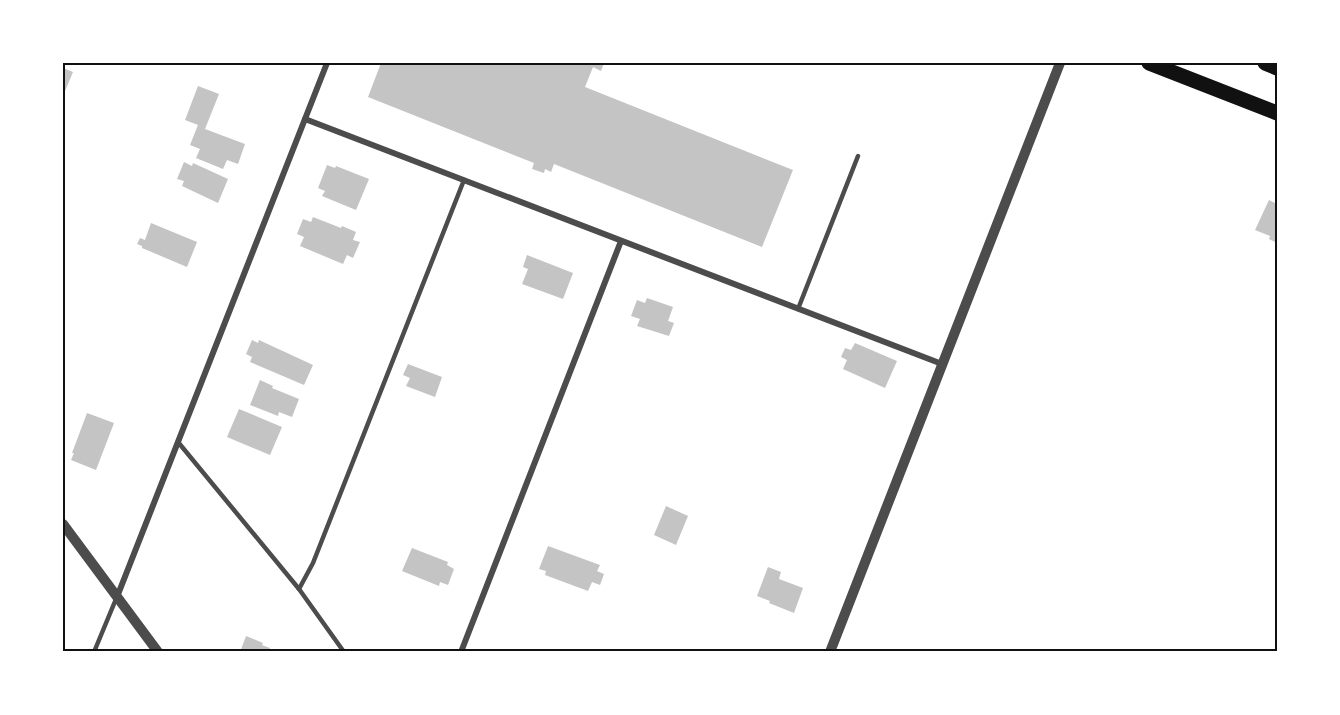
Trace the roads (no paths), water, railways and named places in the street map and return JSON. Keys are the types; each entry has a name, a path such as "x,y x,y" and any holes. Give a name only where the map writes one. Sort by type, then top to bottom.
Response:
{"main road":[{"path":"1149,63 1277,113"},
{"path":"1265,63 1277,68"}],"street":[{"path":"117,597 327,63"},
{"path":"830,652 1060,63"},
{"path":"305,119 942,364"},
{"path":"461,652 621,241"},
{"path":"63,524 158,652"}],"lane":[{"path":"798,309 858,156"},
{"path":"299,589 314,563 464,180"},
{"path":"178,442 299,589 344,652"},
{"path":"94,652 117,597"}]}
